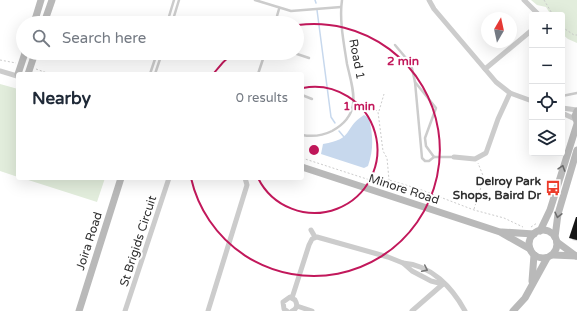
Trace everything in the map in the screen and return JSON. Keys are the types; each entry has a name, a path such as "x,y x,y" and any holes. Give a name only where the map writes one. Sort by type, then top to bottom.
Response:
{"street":[{"path":"36,16 41,0"},
{"path":"46,16 52,0"},
{"path":"429,0 434,9 496,82 510,94 529,100"},
{"path":"524,0 536,12"},
{"path":"485,69 529,32"},
{"path":"19,72 22,60"},
{"path":"29,72 33,60"},
{"path":"0,71 16,75"},
{"path":"454,157 477,158 486,153 498,118 510,94"},
{"path":"565,110 577,117"},
{"path":"565,114 577,117"},
{"path":"532,283 532,252 530,241 537,233 550,210 577,117"},
{"path":"515,310 525,298 532,283 557,247 556,240 558,214 577,150"},
{"name":"Minore Road","path":"304,168 500,232 532,252"},
{"name":"Joira Road","path":"78,311 120,180"},
{"name":"St Brigids Circuit","path":"125,311 168,180"},
{"path":"208,311 247,185 246,180"},
{"path":"311,230 315,237"},
{"path":"537,233 549,231 556,240 577,256"},
{"name":"Minore Road","path":"500,232 537,233"},
{"path":"292,298 309,245 315,237 320,236 403,263 415,264 435,274 454,294 465,311"},
{"path":"532,252 550,257 577,256"},
{"path":"403,263 412,271 431,281 443,284"},
{"path":"412,311 443,284"},
{"path":"292,298 295,300 297,306"},
{"path":"287,311 283,306 283,302 286,299 292,298"},
{"path":"292,311 297,306"},
{"path":"297,306 312,311"}],"lane":[{"path":"169,16 174,0"},
{"path":"174,16 179,0"},
{"path":"255,0 296,12 341,7"},
{"name":"Road 1","path":"304,135 314,136 328,133 342,124 351,110 354,86 348,64 341,7 342,0"},
{"path":"277,16 279,8"},
{"path":"395,45 411,64 415,82 422,158 425,161 429,161 434,157 454,157"},
{"path":"304,56 309,58"},
{"path":"151,72 155,60"},
{"path":"156,72 160,60"},
{"path":"259,72 263,60"},
{"path":"415,82 436,108 425,138 426,146 434,157"},
{"path":"565,95 577,93"},
{"path":"304,96 312,99"}],"path":[{"path":"544,0 551,12"},
{"path":"565,29 574,35 577,35"},
{"path":"384,94 378,112 383,151 387,158 389,180"},
{"path":"351,110 374,108 378,112"},
{"path":"474,210 484,178 480,172 477,158"},
{"path":"304,159 376,182 389,180 474,210 504,218 522,227 529,228 538,222"}],"green space":[{"path":"531,0 577,0 577,43 565,36 565,12 549,12 546,7 537,5"},
{"path":"0,84 16,88 16,176 0,171"},
{"path":"28,180 104,180 97,202"}],"water":[{"path":"364,115 369,118 372,136 372,148 368,166 364,168 321,154 323,144 340,139 348,132 353,124"}],"building":[{"path":"577,217 577,240 569,238"}],"waterway":[{"path":"317,10 331,117 335,123"},
{"path":"339,131 344,137"}],"place":[{"name":"Delroy Park Shops, Baird Dr","path":"553,188"}]}
